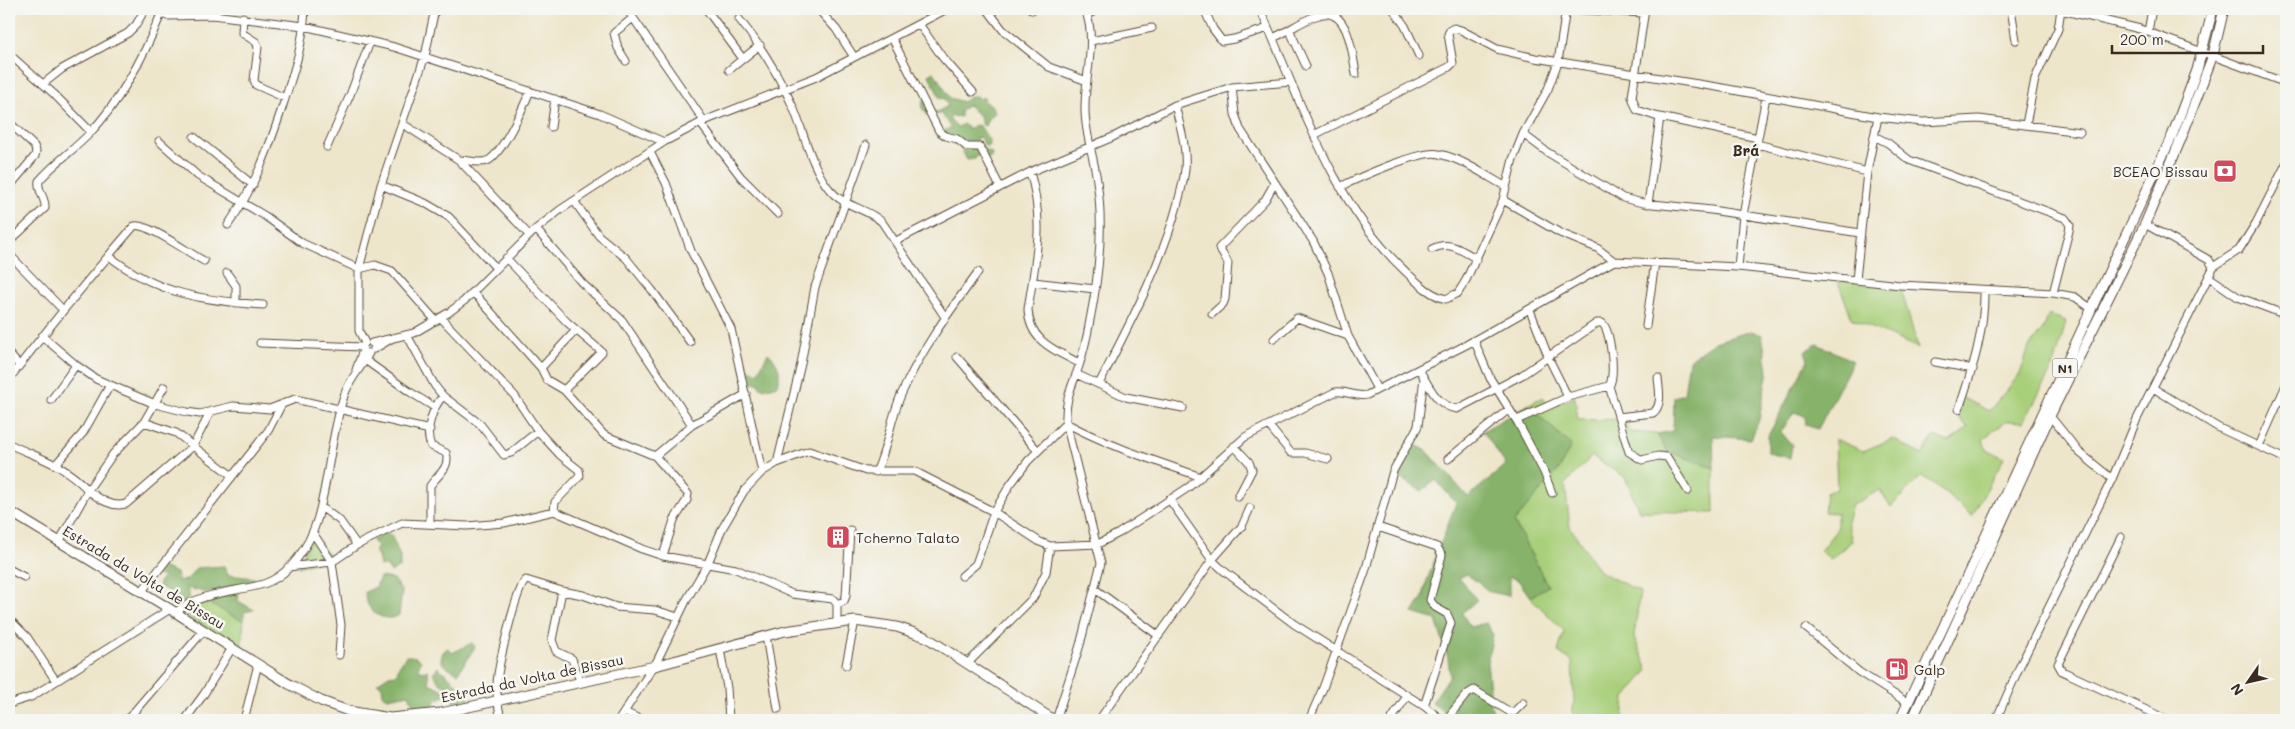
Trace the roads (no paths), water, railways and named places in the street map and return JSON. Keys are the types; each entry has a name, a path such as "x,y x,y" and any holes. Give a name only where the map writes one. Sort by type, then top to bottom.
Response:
{"main road":[{"name":"N1","path":"1900,720 2172,136 2202,51 2212,9"},
{"name":"N1","path":"1912,720 2050,416 2145,224 2181,139 2213,55 2224,9"},
{"name":"Estrada da Volta de Bissau","path":"9,512 142,591 320,701 348,711 385,719 441,713 655,666 766,636 856,621 878,623 912,632 968,663 1055,720"}],"street":[{"path":"43,84 62,69 128,34 136,25 145,9"},
{"path":"150,9 161,14 243,17 304,26 425,56 616,120 664,142"},
{"path":"228,225 244,203 269,150 302,46 305,9"},
{"path":"434,407 397,383 367,349 359,331 359,269 381,185 425,56 435,9"},
{"path":"628,9 702,122 742,177 778,214"},
{"path":"706,9 743,59"},
{"path":"818,9 836,29 854,57"},
{"path":"929,9 934,16"},
{"path":"260,343 367,349 391,339 407,335 438,320 473,292 536,229 574,201 664,142 702,122 785,90 947,9"},
{"path":"987,9 1003,30 1049,67 1087,81"},
{"path":"1055,720 1080,645 1101,563 1098,544 1066,422 1066,400 1076,374 1090,320 1100,236 1100,203 1085,119 1091,41 1086,12 1098,9"},
{"path":"1204,9 1213,29 1222,41 1234,40 1268,28"},
{"path":"1260,9 1314,135 1340,187 1370,231 1396,262 1421,286 1439,297 1452,298 1458,293 1477,259 1504,200 1505,186 1513,159 1523,134 1548,89 1558,62 1566,9 1645,11 1632,97 1634,106 1642,112 1757,141 1867,172"},
{"path":"1264,16 1268,9"},
{"path":"1273,38 1320,14 1326,9"},
{"path":"1394,9 1405,26 1419,56"},
{"path":"2010,9 2016,40"},
{"path":"2026,124 2035,79 2058,29 2061,9 2148,32 2286,82"},
{"path":"2148,32 2152,9"},
{"path":"9,242 45,208 46,202 39,189 39,181 91,132 130,78 161,14"},
{"path":"1320,14 1328,14 1338,19 1347,30 1356,74"},
{"path":"243,17 242,33 256,42 258,47 254,80 256,85 285,98"},
{"path":"626,61 614,39 614,32 633,18"},
{"path":"739,19 760,45 785,90 826,185 845,202 877,218 896,241 945,317"},
{"path":"919,24 973,92"},
{"path":"1091,41 1152,28"},
{"path":"1314,135 1449,67 1453,63 1448,34 1454,28 1498,49 1558,62 1878,117 1922,122 1966,118 2080,132"},
{"path":"1290,30 1306,66"},
{"path":"892,38 939,131 946,136 957,139 967,147 980,147 986,155 1000,187"},
{"path":"327,147 370,42"},
{"path":"729,70 760,45"},
{"path":"9,54 43,84 91,132"},
{"path":"896,241 1030,172 1134,127 1175,105 1232,87 1291,82"},
{"path":"1232,87 1235,114 1240,129 1322,258 1348,336 1378,389"},
{"path":"460,160 483,162 492,158 517,120 530,91"},
{"path":"1738,268 1743,215 1766,97"},
{"path":"551,127 556,99"},
{"path":"1099,384 1145,290 1164,245 1184,180 1186,157 1175,105"},
{"path":"1856,280 1867,172 1878,117"},
{"path":"1648,204 1660,118"},
{"path":"9,122 34,146 36,151 35,156 9,187"},
{"path":"403,124 460,160 529,236"},
{"path":"1523,134 1547,152 1623,198 1648,204 1743,215 1860,233"},
{"path":"1874,136 1888,143 1909,160 2065,218 2070,225 2070,231 2054,293"},
{"path":"194,137 253,186"},
{"path":"159,141 198,176 244,203 302,243 359,269 375,265 392,271 438,320 514,395 538,430 560,455 576,467 580,473 555,502 554,511"},
{"path":"777,463 801,364 812,298 866,145"},
{"path":"650,152 666,182 691,251 731,329 762,472"},
{"path":"1340,187 1358,178 1430,153 1455,159 1505,186"},
{"path":"1996,720 2019,668 2112,479 2137,419 2213,266 2239,250 2264,208 2286,164"},
{"path":"1030,172 1039,212 1033,282 1028,314 1036,336 1042,342 1079,363"},
{"path":"1212,314 1223,304 1225,299 1228,263 1219,248 1265,200 1274,184"},
{"path":"381,185 425,203 449,217 496,268"},
{"path":"1504,200 1560,233 1597,248 1614,261"},
{"path":"574,201 599,236 626,258 645,281 690,342"},
{"path":"2145,224 2204,256 2213,266"},
{"path":"9,379 62,309 134,226 139,225 204,261"},
{"path":"536,229 582,283 608,305 622,320 692,425"},
{"path":"1432,249 1440,245 1452,245 1477,259"},
{"path":"9,254 62,309"},
{"path":"109,256 139,277 154,284 208,300 263,305"},
{"path":"506,258 576,330 602,352 564,390"},
{"path":"619,720 655,666 678,618 708,563 722,529 744,491 762,472 777,463 809,451 843,464 876,472 914,471 921,473 994,512 1030,536 1050,546 1098,544 1120,533 1201,477 1245,437 1336,392 1341,391 1361,397 1378,389 1530,310 1614,261 1738,268 1984,290 2054,293 2075,297 2092,309"},
{"path":"1646,326 1655,262"},
{"path":"876,472 900,398 925,347 978,272"},
{"path":"227,273 236,286 236,302"},
{"path":"2209,277 2238,297 2286,315"},
{"path":"1033,282 1095,289"},
{"path":"1959,410 1973,369 1982,324 1984,290"},
{"path":"473,292 541,368 547,380 564,390 604,435 655,456 688,494 688,500 674,520 663,556"},
{"path":"1530,310 1548,357 1568,397"},
{"path":"1274,338 1297,318 1348,336"},
{"path":"1419,368 1438,400 1451,408 1463,407 1497,389 1597,323 1602,323 1605,325 1608,334 1613,378 1610,386 1629,452 1642,460 1658,456 1667,457 1688,491"},
{"path":"541,368 576,330"},
{"path":"407,335 435,386 443,396 480,424 504,455 511,453 538,430"},
{"path":"42,336 76,365 110,385 155,404 193,414 232,406 270,409 295,399 430,430"},
{"path":"1474,340 1497,389 1517,420 1544,472 1552,492"},
{"path":"9,704 31,696 192,601 205,596 262,584 273,579 288,567 302,553 314,533 321,507 340,409 347,389 367,349"},
{"path":"9,354 20,365"},
{"path":"957,357 1038,451"},
{"path":"1935,362 1973,369"},
{"path":"51,400 76,365"},
{"path":"1076,374 1133,399 1183,408"},
{"path":"1309,720 1365,572 1393,471 1418,426 1424,377"},
{"path":"1618,417 1657,411 1660,405 1658,378"},
{"path":"56,464 83,433 110,385"},
{"path":"2259,446 2286,385"},
{"path":"1517,420 1568,397 1610,386"},
{"path":"59,542 88,490 112,454 144,422 164,387"},
{"path":"2153,388 2219,428 2286,459"},
{"path":"655,456 692,425 746,394"},
{"path":"430,524 430,486 443,472 447,458 446,453 431,446 429,440 434,407 443,396"},
{"path":"142,591 194,526 231,475 268,431 282,404"},
{"path":"1448,459 1509,409"},
{"path":"9,444 56,464 75,477 88,490 108,503 119,506 126,504 193,446 211,411"},
{"path":"2050,416 2079,452 2112,479"},
{"path":"144,422 170,430 231,475"},
{"path":"962,576 976,564 994,512 1019,472 1066,422"},
{"path":"1066,422 1095,438 1138,456 1201,477"},
{"path":"1269,426 1291,453 1305,453 1328,459"},
{"path":"1234,446 1250,462 1252,470 1238,497"},
{"path":"1169,499 1212,560 1279,614 1336,652 1424,706 1442,720"},
{"path":"321,507 340,521 357,545"},
{"path":"1099,720 1212,560 1242,526 1250,508"},
{"path":"288,567 332,562 357,545 402,523 467,526 504,523 554,511 642,549 663,556 708,563 745,572 792,594 833,599 837,604 837,623"},
{"path":"1378,527 1437,547 1442,555 1430,600 1435,607 1447,614 1451,623 1424,706"},
{"path":"837,604 844,601 846,596 850,530"},
{"path":"314,533 332,562 341,625 339,655"},
{"path":"2121,537 2058,664 2062,670 2168,720"},
{"path":"968,663 1033,598 1046,572 1050,546"},
{"path":"9,569 24,577"},
{"path":"501,720 497,700 499,663 523,582 526,580 583,595 616,607 655,610 678,618"},
{"path":"1095,589 1159,636"},
{"path":"562,591 552,640 556,651 572,659 580,681"},
{"path":"846,665 856,621"},
{"path":"13,623 27,637 56,681"},
{"path":"1806,628 1859,672 1908,703"},
{"path":"127,720 204,630"},
{"path":"766,636 778,709"},
{"path":"185,720 204,694 232,648"},
{"path":"720,649 727,688 729,720"},
{"path":"244,720 258,664"},
{"path":"1446,720 1466,694 1474,690 1510,712 1514,712 1523,703"},
{"path":"1391,720 1406,696"},
{"path":"624,712 642,720"}],"place":[{"name":"BCEAO Bissau","path":"2225,171"},
{"name":"Tcherno Talato","path":"838,537"},
{"name":"Galp","path":"1897,669"}],"district":[{"name":"Brá","path":"1746,150"}]}
